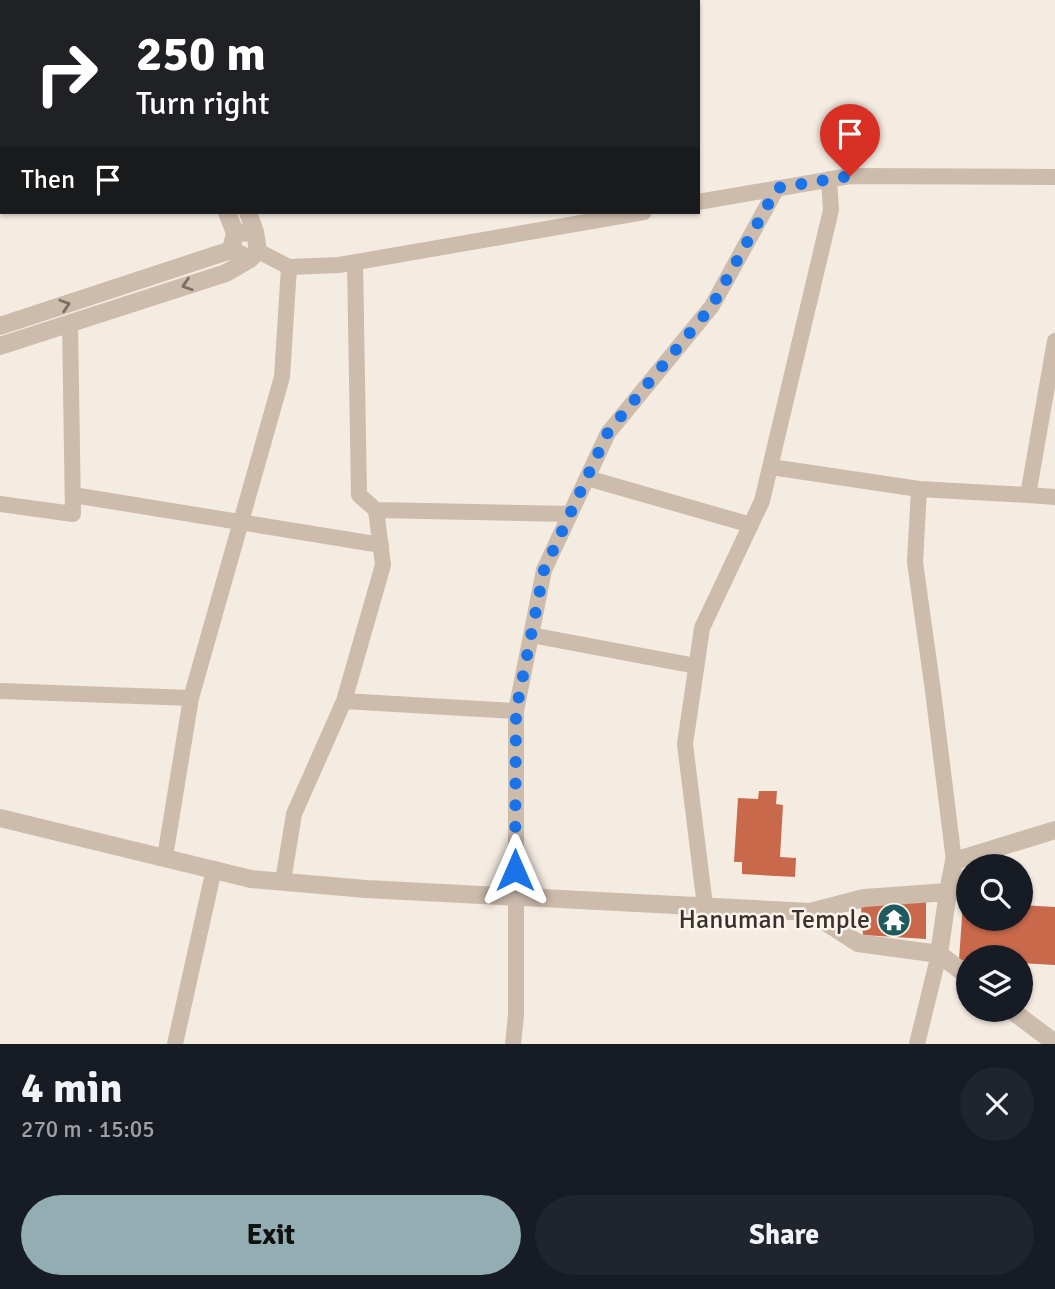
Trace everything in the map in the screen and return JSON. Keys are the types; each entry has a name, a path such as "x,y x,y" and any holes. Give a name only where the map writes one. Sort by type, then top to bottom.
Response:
{"street":[{"path":"700,202 850,176 1055,177"},
{"path":"705,905 685,744 702,628 762,501 831,210 828,179"},
{"path":"513,1044 516,1015 516,711 544,570 608,432 712,306 777,188"},
{"path":"227,214 233,242 254,255 289,267 339,265 632,214"},
{"path":"249,214 255,232 254,255"},
{"path":"0,326 255,232"},
{"path":"0,346 226,273 254,255"},
{"path":"355,262 359,495 376,510 570,514"},
{"path":"164,857 191,698 282,377 289,267"},
{"path":"0,504 73,514 70,323"},
{"path":"1028,495 1055,341"},
{"path":"771,467 919,489 1055,498"},
{"path":"587,478 751,525"},
{"path":"917,1044 939,954 954,861 915,562 919,489"},
{"path":"73,495 380,545"},
{"path":"284,881 294,814 344,701 383,565 376,510"},
{"path":"531,635 696,666"},
{"path":"0,691 191,698"},
{"path":"344,701 516,711"},
{"path":"0,818 251,879 366,889 810,912 864,898 948,892"},
{"path":"954,861 1055,830"},
{"path":"175,1044 214,869"},
{"path":"810,912 858,943 939,954 956,967"},
{"path":"1028,1022 1055,1043"}],"building":[{"path":"759,791 777,791 776,804 783,805 780,857 796,858 795,877 742,874 742,862 734,862 738,798 758,799"},
{"name":"Hanuman Temple","path":"926,901 926,939 863,935 861,906"},
{"path":"1033,906 1055,907 1055,965 1033,964 1033,945 960,945 961,931 1033,931"}],"place":[{"name":"Hanuman Temple","path":"894,920"}],"route":[{"path":"515,870 516,711 544,570 608,432 712,306 777,188 850,176"}]}
